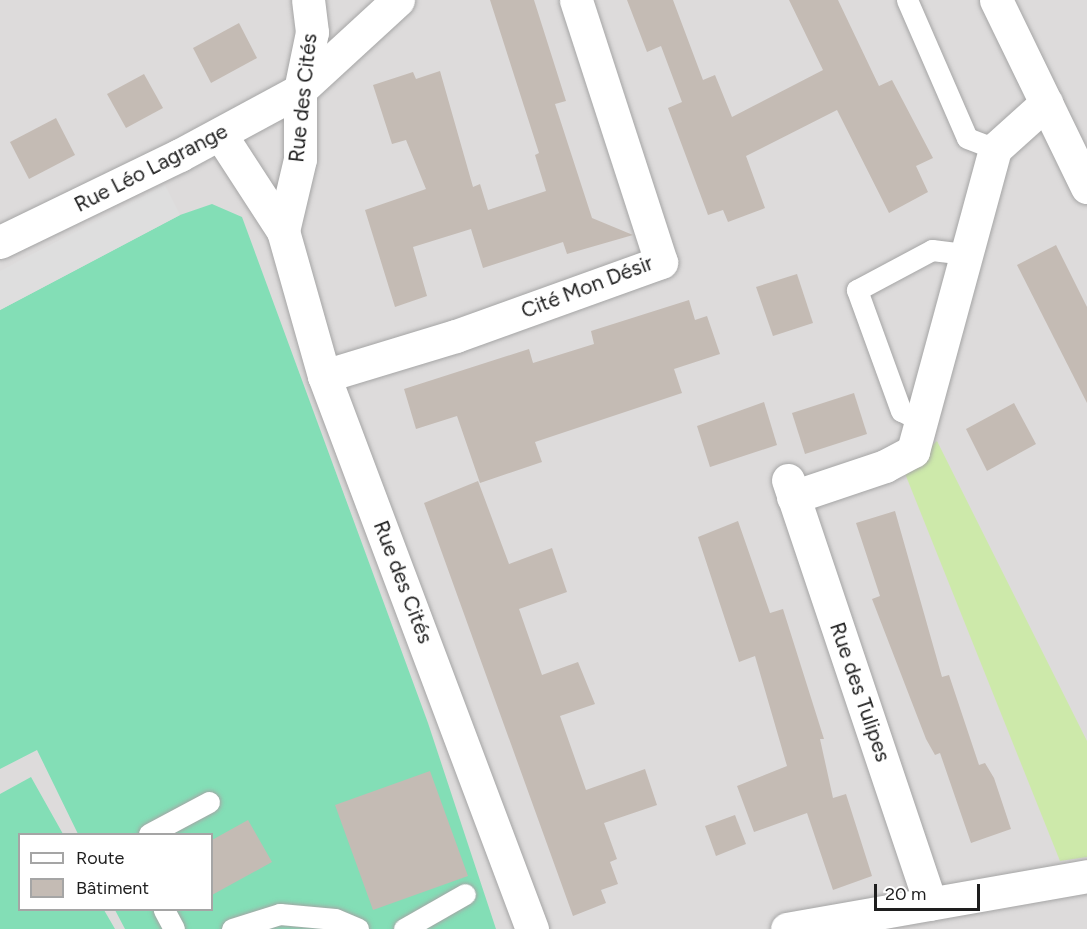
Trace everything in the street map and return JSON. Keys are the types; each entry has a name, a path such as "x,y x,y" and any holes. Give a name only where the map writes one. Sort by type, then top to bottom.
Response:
{"street":[{"name":"Rue des Cités","path":"283,231 300,159 300,90 312,32 308,0"},
{"name":"Rue Léo Lagrange","path":"0,242 220,134 300,90 398,0"},
{"name":"Cité Mon Désir","path":"324,376 456,336 661,262 576,0"},
{"path":"996,0 1087,188"},
{"path":"921,421 995,148 1046,103"},
{"name":"Rue des Cités","path":"220,134 283,231 324,376 532,929"},
{"name":"Rue des Tulipes","path":"921,421 913,451 885,466 790,488 932,903"},
{"path":"787,929 1087,876"}],"lane":[{"path":"907,0 967,138 995,148"},
{"path":"921,421 901,411 857,290 932,250 966,254"},
{"path":"151,833 208,802"},
{"path":"404,929 465,894"},
{"path":"165,911 174,929"},
{"path":"232,929 280,914 334,919 358,929"}],"shaded area":[{"path":"0,0 1087,0 1087,929 0,929"},
{"path":"165,185 180,215 0,310 0,271"}],"green space":[{"path":"212,204 242,217 428,723 496,929 125,929 116,911 213,911 213,833 78,833 37,750 0,769 0,310 180,215"},
{"path":"937,441 1087,741 1087,857 1060,861 904,471"},
{"path":"31,777 62,833 18,833 18,911 105,911 115,929 0,929 0,794"}],"building":[{"path":"490,0 534,0 566,101 555,104 592,218 633,235 567,254 563,242 483,268 471,229 413,247 427,296 395,307 365,210 426,189 406,140 392,144 373,85 413,72 416,79 440,71 473,187 480,184 488,210 546,191 535,155 539,153"},
{"path":"627,0 673,0 703,80 715,75 732,117 823,70 789,0 838,0 879,86 892,80 933,158 916,166 928,192 889,213 837,110 746,156 765,208 728,222 723,210 708,215 668,108 682,102 661,46 647,52"},
{"path":"239,23 257,58 211,83 193,48"},
{"path":"144,74 163,108 126,128 107,94"},
{"path":"56,118 75,155 29,179 10,142"},
{"path":"1056,245 1087,307 1087,403 1017,265"},
{"path":"797,274 813,323 773,336 756,287"},
{"path":"689,300 695,320 707,316 720,354 674,369 682,393 535,442 542,462 480,483 457,416 416,429 404,389 529,349 533,363 594,344 591,331"},
{"path":"854,393 867,434 805,454 792,413"},
{"path":"764,402 777,445 710,467 697,426"},
{"path":"1014,403 1036,444 987,471 966,429"},
{"path":"478,481 509,564 552,548 567,592 519,609 542,675 578,662 595,704 560,716 586,790 645,769 657,805 604,823 617,859 610,862 618,884 601,890 606,903 573,916 424,503"},
{"path":"895,511 942,677 949,675 979,765 985,763 994,778 1011,829 971,843 940,753 935,755 926,739 872,599 880,596 856,523"},
{"path":"738,521 770,613 783,609 824,739 820,739 833,798 846,794 872,876 833,890 807,813 754,832 737,786 787,766 755,656 739,662 698,537"},
{"path":"430,771 468,876 373,910 335,805"},
{"path":"735,815 746,844 716,856 705,826"},
{"path":"248,820 272,862 213,894 213,839"}]}
